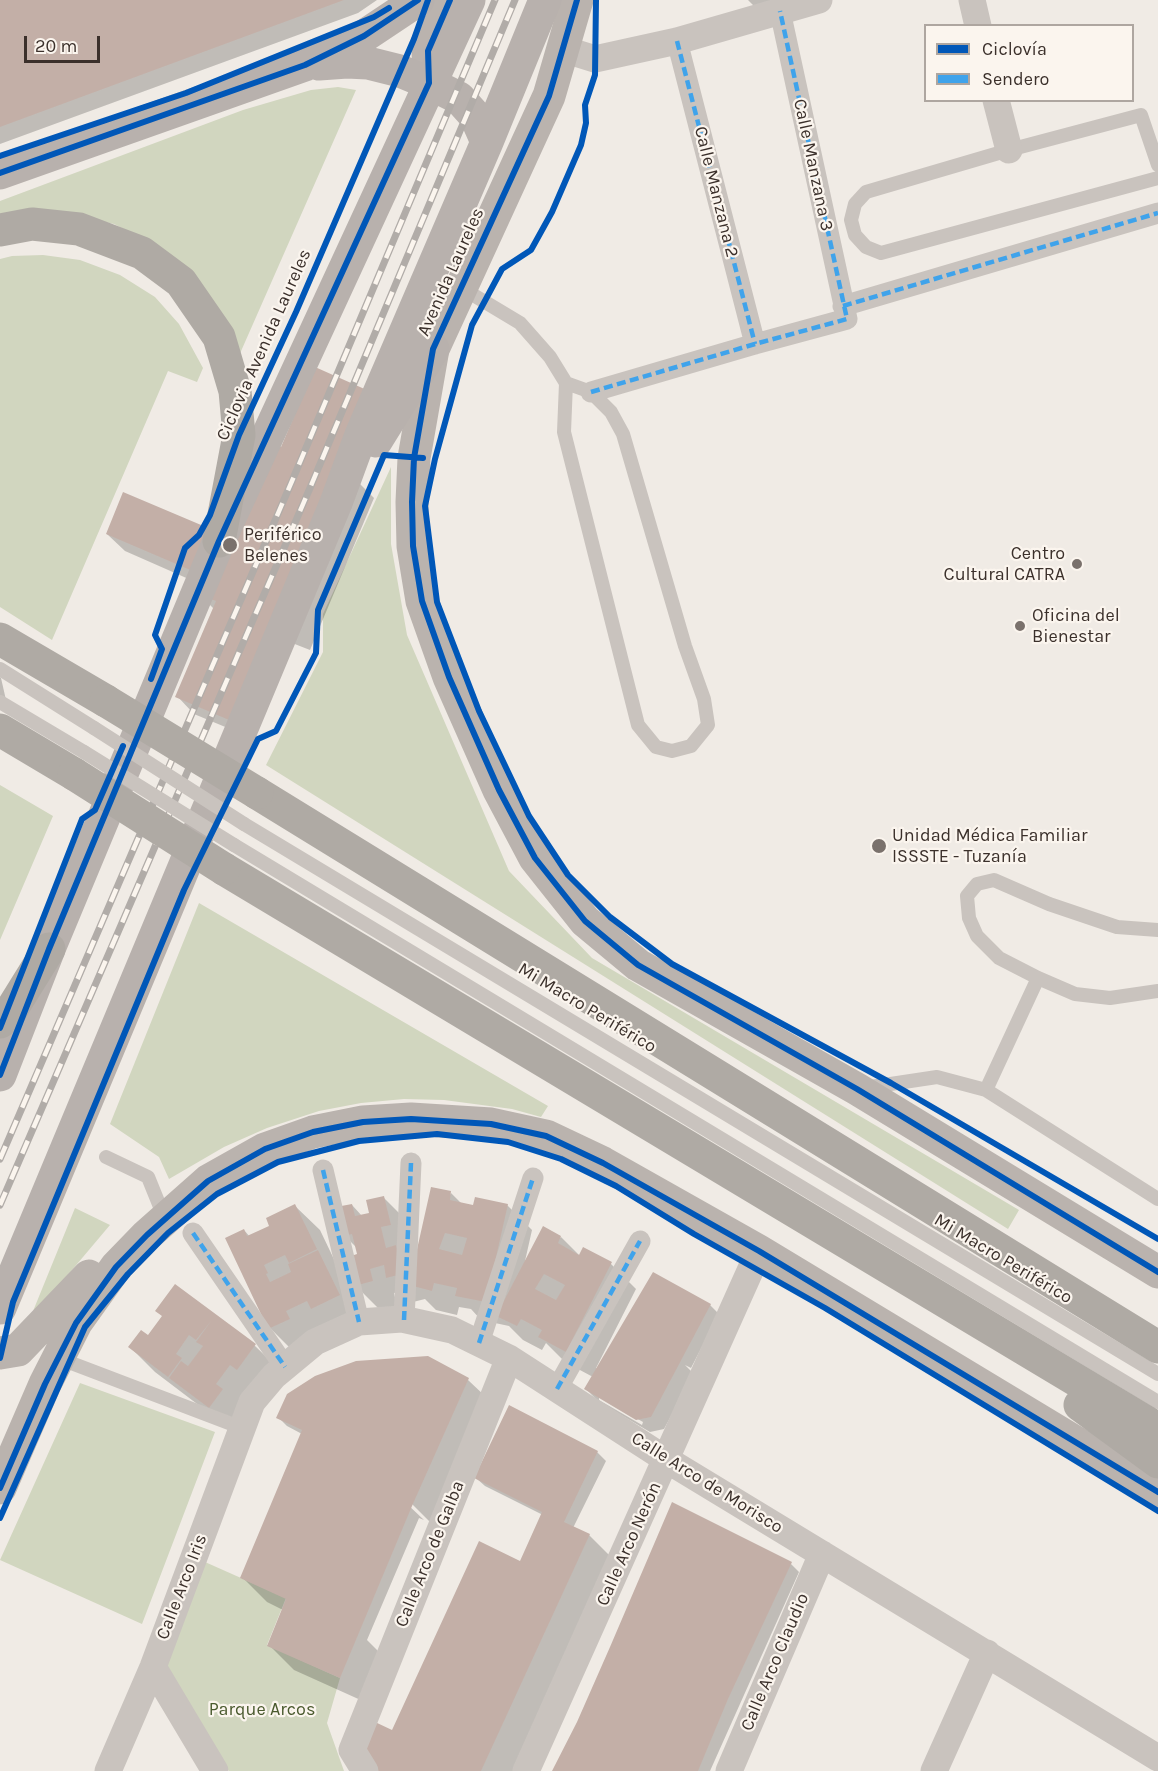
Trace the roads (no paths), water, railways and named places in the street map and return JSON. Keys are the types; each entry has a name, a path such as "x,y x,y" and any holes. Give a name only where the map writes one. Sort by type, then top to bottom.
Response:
{"highway":[{"path":"0,230 32,224 79,229 142,253 181,282 219,337 235,391 239,435 219,541"},
{"path":"0,639 100,715 257,792 1158,1347"},
{"path":"0,730 79,763 919,1287 1158,1429"},
{"path":"0,1022 10,1012 49,949"},
{"path":"919,1287 1158,1462"}],"main road":[{"path":"0,173 305,65 364,36 418,0"},
{"path":"429,83 428,51 450,0"},
{"path":"0,1075 49,949 219,541 469,0"},
{"name":"Avenida Laureles","path":"0,1308 336,503 361,435 487,142 545,0"},
{"name":"Avenida Laureles","path":"578,0 549,96 433,349 414,458 413,546 422,601 449,677 499,790 535,858 585,921 638,966 857,1089 1158,1272"},
{"path":"305,65 368,63 400,71 429,83 459,98 476,117 487,142"},
{"path":"336,503 433,349"},
{"path":"0,1488 76,1323 116,1267 168,1229 208,1181 265,1149 313,1132 363,1122 411,1119 491,1124 546,1136 603,1163 759,1251 1158,1492"},
{"path":"0,1353 18,1350 116,1248 168,1229"}],"street":[{"path":"563,49 595,60 678,41 819,0"},
{"path":"972,0 978,24"},
{"name":"Calle Manzana 3","path":"780,11 845,312"},
{"name":"Calle Manzana 2","path":"678,41 755,344"},
{"path":"997,102 1009,150"},
{"path":"591,392 755,344 845,312 1158,213"},
{"path":"404,1320 411,1162"},
{"path":"323,1170 359,1322"},
{"path":"479,1343 532,1178"},
{"path":"168,1229 285,1367"},
{"path":"557,1389 640,1241"},
{"name":"Calle Arco Nerón","path":"526,1771 759,1251"},
{"name":"Calle Arco de Morisco","path":"252,1402 274,1376 315,1342 359,1322 402,1319 452,1330 508,1358 667,1460 987,1653 1147,1760"},
{"name":"Calle Arco de Galba","path":"358,1760 508,1358"},
{"name":"Calle Arco Iris","path":"108,1771 153,1667 252,1402"},
{"name":"Calle Arco Claudio","path":"729,1771 822,1554"},
{"path":"934,1771 987,1653"},
{"path":"153,1667 215,1771"}],"lane":[{"path":"1158,165 1140,115 866,192 855,204 851,220 855,235 866,247 881,253 1158,178"},
{"path":"460,287 520,323 550,357 566,383 564,432 638,725 656,747 672,751 692,746 708,725 704,699 685,646 623,434 611,412 591,392 566,383"},
{"name":"Mi Macro Periférico","path":"0,669 100,715 244,824 1158,1374"},
{"path":"0,702 79,763"},
{"path":"229,857 1158,1402"},
{"path":"1158,930 1117,927 1049,904 994,880 977,884 967,896 969,918 977,936 999,958 1038,978 1075,994 1110,998 1158,991"},
{"path":"986,1090 1038,978"},
{"path":"857,1089 937,1077 986,1090 1158,1198"},
{"path":"106,1157 148,1177 168,1229"},
{"path":"58,1358 242,1428"}],"railway":[{"path":"0,1159 292,481 495,0"},
{"path":"0,1205 310,488 515,0"}],"place":[{"name":"Periférico Belenes","path":"230,545"},
{"name":"Centro Cultural CATRA","path":"1077,564"},
{"name":"Oficina del Bienestar","path":"1020,626"},
{"name":"Unidad Médica Familiar ISSSTE - Tuzanía","path":"879,846"}],"park label":[{"name":"Parque Arcos","path":"262,1710"}]}
